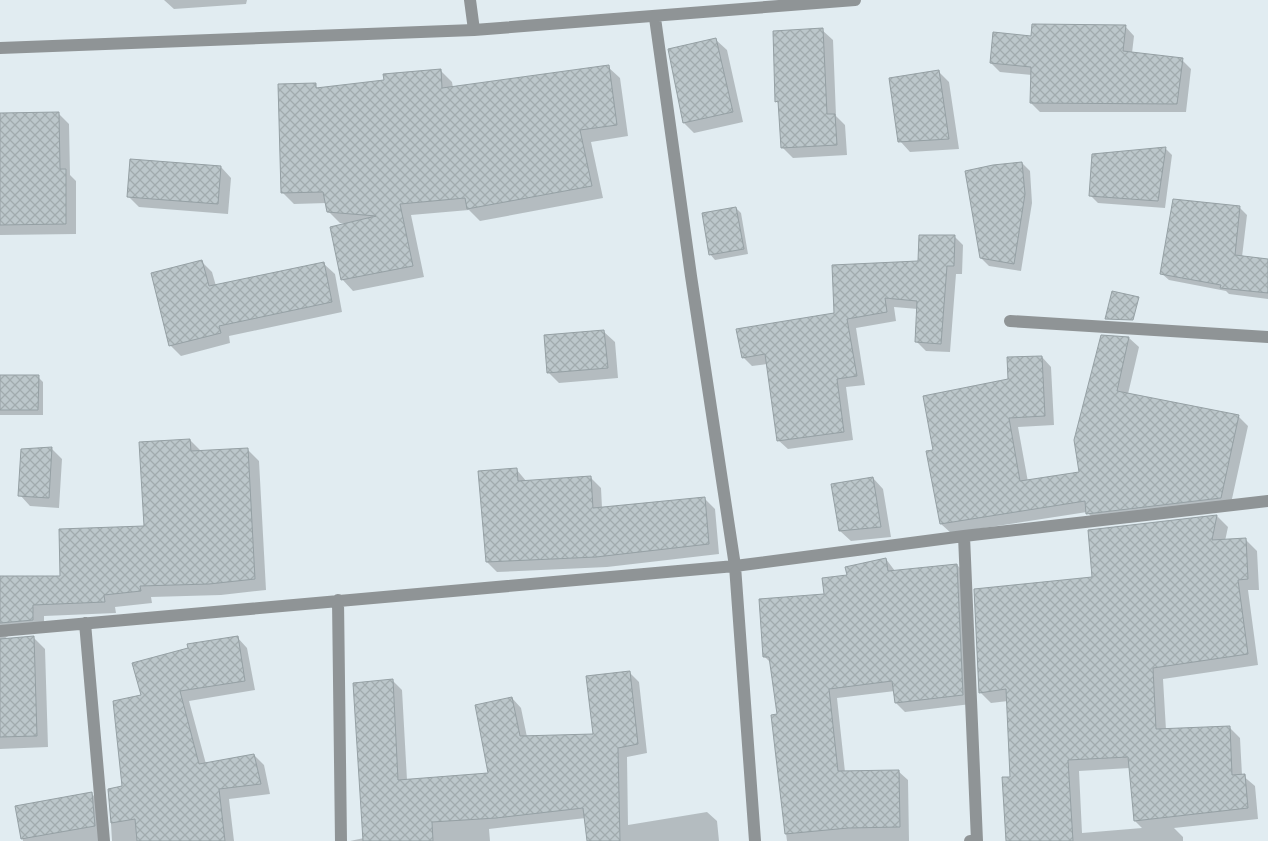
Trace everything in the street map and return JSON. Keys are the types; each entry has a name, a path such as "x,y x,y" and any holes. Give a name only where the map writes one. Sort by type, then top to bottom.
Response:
{"street":[{"path":"470,0 474,30"},
{"path":"0,48 474,30 655,18 856,0"},
{"path":"655,18 691,276 735,566 755,841"},
{"path":"1010,321 1268,337"},
{"path":"0,632 338,600 735,566 964,536 1268,501"},
{"path":"964,536 977,841 970,841"},
{"path":"338,600 342,841"},
{"path":"85,623 104,841"}],"building":[{"path":"1032,24 1126,25 1123,51 1183,58 1177,104 1030,103 1031,67 990,63 993,32 1031,36"},
{"path":"823,28 827,114 835,114 837,145 781,148 778,101 775,102 773,31"},
{"path":"716,38 733,112 683,123 668,49"},
{"path":"609,65 617,125 580,130 592,186 467,209 465,198 400,204 413,266 341,280 330,227 376,216 327,212 323,192 281,193 278,84 316,83 316,88 384,80 383,74 441,69 442,88"},
{"path":"939,70 949,139 898,142 889,78"},
{"path":"59,112 60,169 66,169 66,224 0,225 0,113"},
{"path":"1166,147 1158,201 1089,196 1092,154"},
{"path":"130,159 221,166 218,204 127,197"},
{"path":"1022,162 1025,194 1014,264 980,258 965,171 993,165"},
{"path":"1173,199 1240,206 1235,255 1268,259 1268,293 1220,288 1221,285 1160,274"},
{"path":"736,207 744,249 709,255 702,213"},
{"path":"919,235 955,235 954,266 947,266 941,344 915,342 917,301 885,298 887,312 847,319 857,376 837,379 844,432 777,441 765,354 742,358 736,329 834,313 832,265 918,261"},
{"path":"202,260 209,286 324,262 332,302 219,326 221,333 169,346 151,273"},
{"path":"1112,291 1139,297 1133,320 1105,319"},
{"path":"604,330 608,368 547,373 544,335"},
{"path":"1101,335 1129,337 1117,391 1239,415 1221,498 1086,514 1085,501 940,524 926,451 933,450 923,396 1008,379 1007,357 1042,356 1045,416 1009,418 1020,481 1079,472 1074,440"},
{"path":"0,375 39,375 38,410 0,410"},
{"path":"190,439 191,451 248,448 255,579 209,584 140,586 141,591 104,595 105,602 33,605 33,620 0,623 0,576 60,576 59,529 144,526 139,442"},
{"path":"52,447 49,498 18,496 21,449"},
{"path":"517,468 518,481 591,476 593,508 705,497 709,544 596,557 486,562 478,471"},
{"path":"873,477 881,527 839,531 831,484"},
{"path":"1217,515 1212,540 1246,538 1248,579 1238,580 1248,654 1153,668 1156,729 1230,726 1232,775 1245,774 1248,808 1134,821 1128,757 1068,760 1073,841 1006,841 1002,777 1010,777 1006,689 979,693 974,589 1092,577 1088,530"},
{"path":"886,558 888,571 957,564 963,695 895,703 892,681 829,689 838,771 899,770 900,827 848,828 785,834 771,715 777,714 769,657 763,657 759,599 824,594 822,578 847,575 845,567"},
{"path":"34,636 37,736 0,737 0,639"},
{"path":"238,636 245,681 180,691 199,764 254,754 261,784 219,789 225,841 137,841 135,819 111,823 108,789 122,786 113,701 141,695 132,663 188,648 187,644"},
{"path":"630,671 638,744 618,748 620,841 587,841 583,808 496,818 432,822 433,841 363,841 353,683 393,679 398,780 488,773 475,705 512,697 520,736 593,734 586,676"},
{"path":"92,792 95,826 21,839 15,806"}]}
